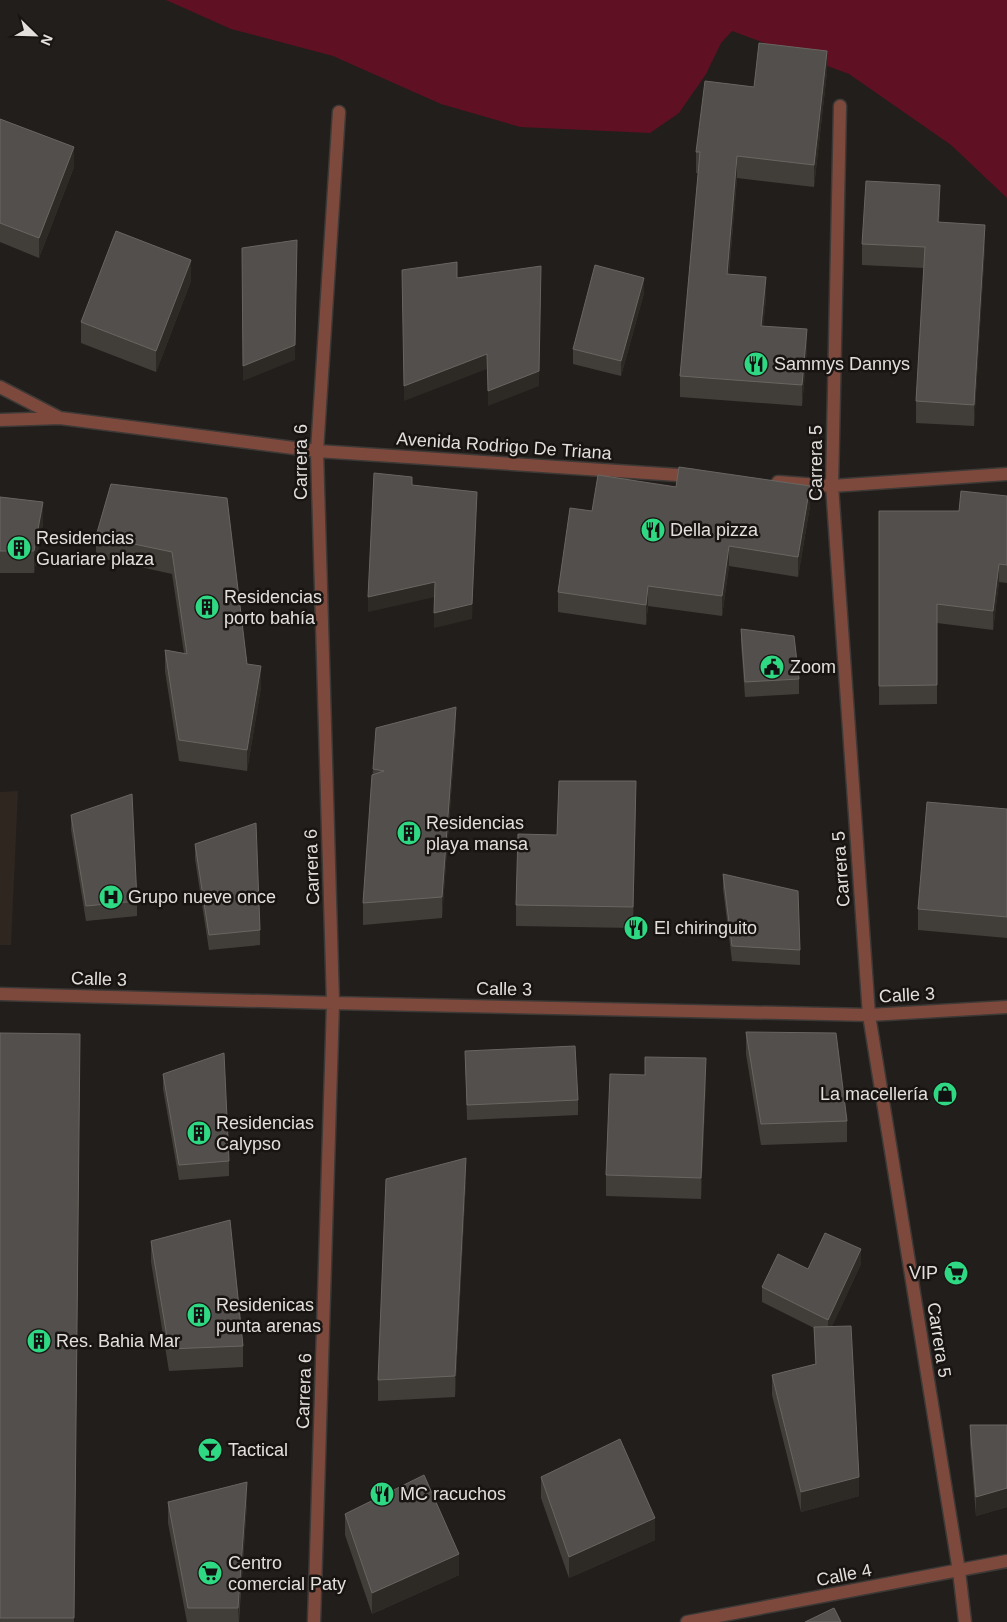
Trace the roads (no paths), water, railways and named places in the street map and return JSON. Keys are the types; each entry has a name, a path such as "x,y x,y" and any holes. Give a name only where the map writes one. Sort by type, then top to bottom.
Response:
{"street":[{"name":"Carrera 5","path":"840,106 832,486 869,1015 959,1571 965,1622"},
{"name":"Carrera 6","path":"314,1622 333,1003 317,450 339,112"},
{"path":"0,387 60,418"},
{"name":"Avenida Rodrigo De Triana","path":"0,420 60,418 317,450 703,477"},
{"path":"763,481 832,486 1007,474"},
{"name":"Calle 3","path":"0,994 869,1015 1007,1007"},
{"name":"Calle 4","path":"687,1622 1007,1562"}],"place":[{"name":"Sammys Dannys","path":"756,364"},
{"name":"Della pizza","path":"653,530"},
{"name":"Residencias Guariare plaza","path":"19,548"},
{"name":"Residencias porto bahía","path":"207,607"},
{"name":"Zoom","path":"772,667"},
{"name":"Residencias playa mansa","path":"409,833"},
{"name":"Grupo nueve once","path":"111,897"},
{"name":"El chiringuito","path":"636,928"},
{"name":"La macellería","path":"945,1094"},
{"name":"Residencias Calypso","path":"199,1133"},
{"name":"VIP","path":"956,1273"},
{"name":"Residenicas punta arenas","path":"199,1315"},
{"name":"Res. Bahia Mar","path":"39,1341"},
{"name":"Tactical","path":"210,1450"},
{"name":"MC racuchos","path":"382,1494"},
{"name":"Centro comercial Paty","path":"210,1573"}]}
